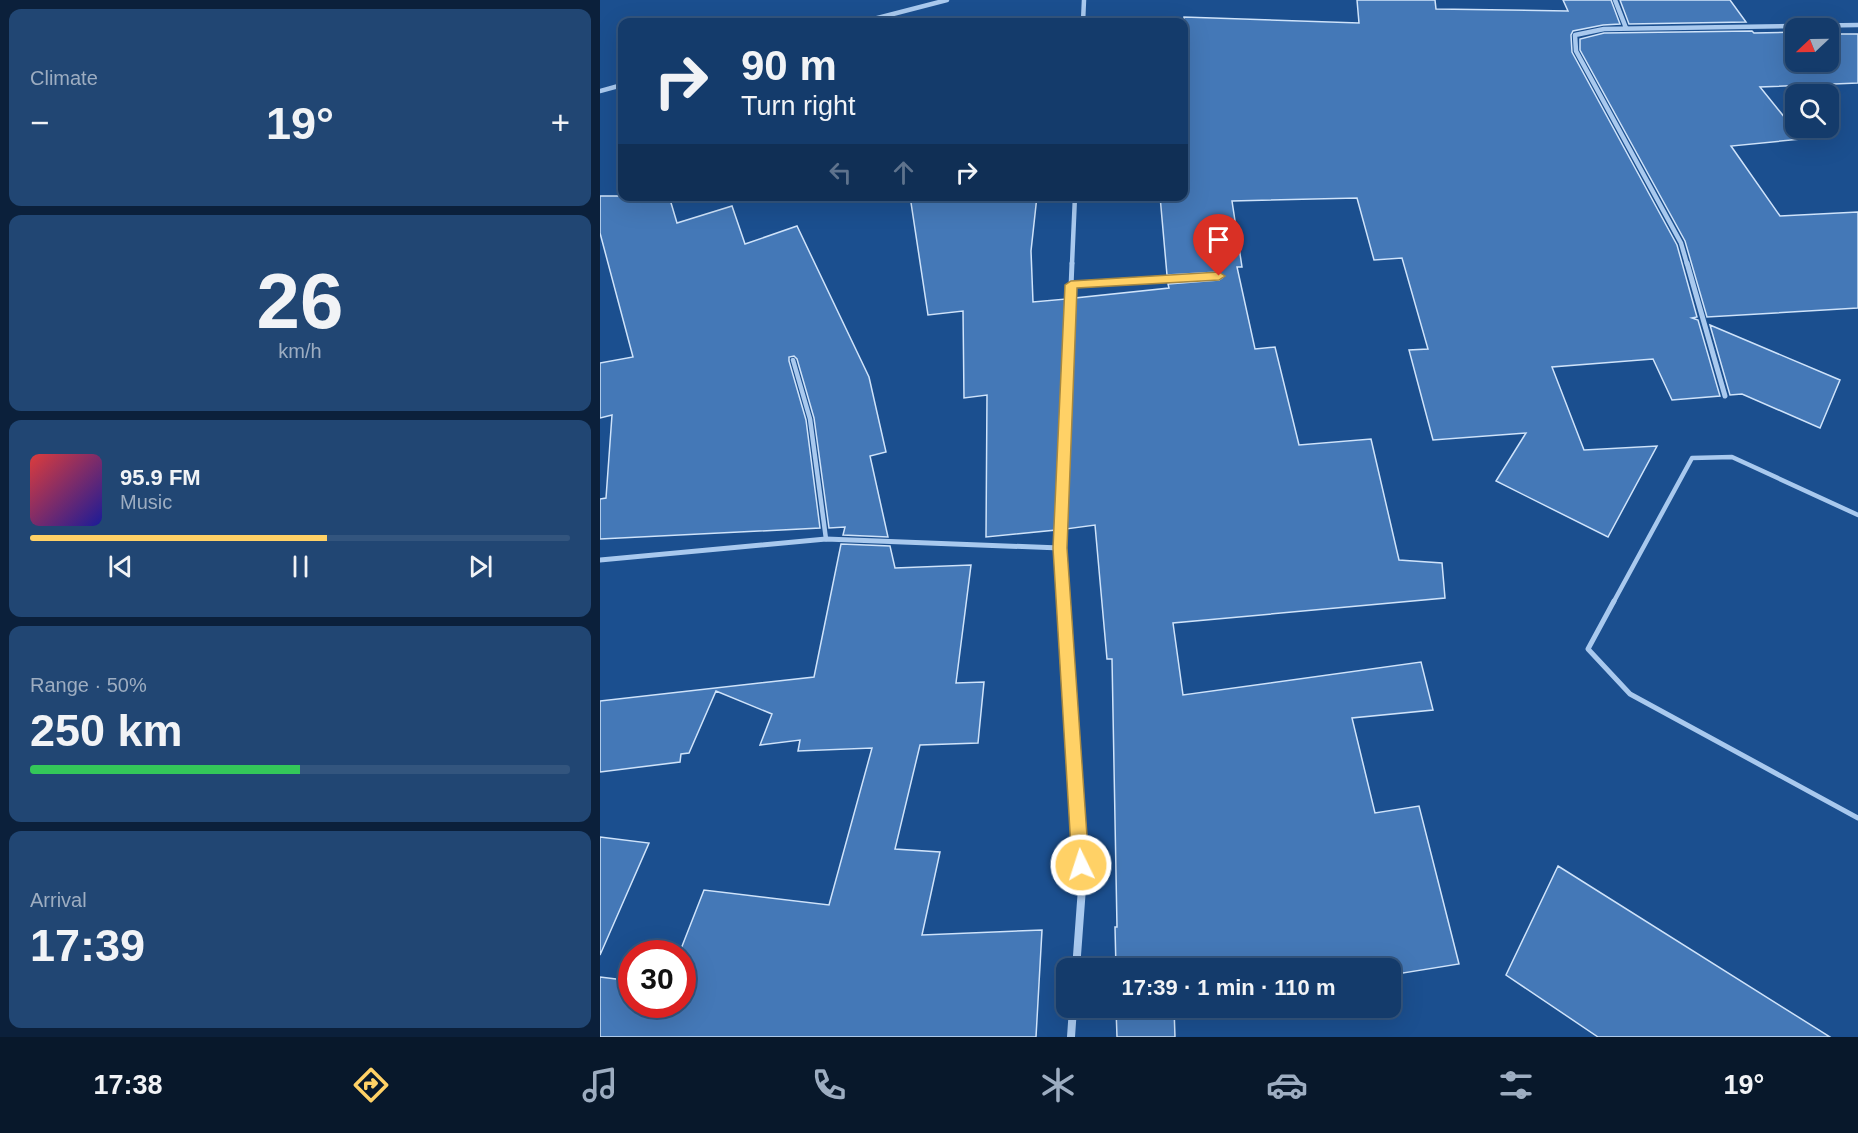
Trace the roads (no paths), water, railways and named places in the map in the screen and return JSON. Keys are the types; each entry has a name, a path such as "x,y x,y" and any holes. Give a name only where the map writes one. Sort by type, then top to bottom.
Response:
{"street":[{"path":"877,18 947,0"},
{"path":"1083,18 1084,0"},
{"path":"1616,0 1626,28"},
{"path":"1725,396 1681,243 1576,51 1575,35 1604,29 1626,28 1858,25"},
{"path":"600,91 618,87"},
{"path":"1075,201 1060,548 1082,888 1077,958"},
{"path":"600,560 826,539 1060,548"},
{"path":"1071,1037 1072,1018"}],"lane":[{"path":"1071,285 1219,276"},
{"path":"793,360 810,418 826,539"},
{"path":"1858,515 1732,457 1692,458 1588,649 1630,694 1858,818"}]}
